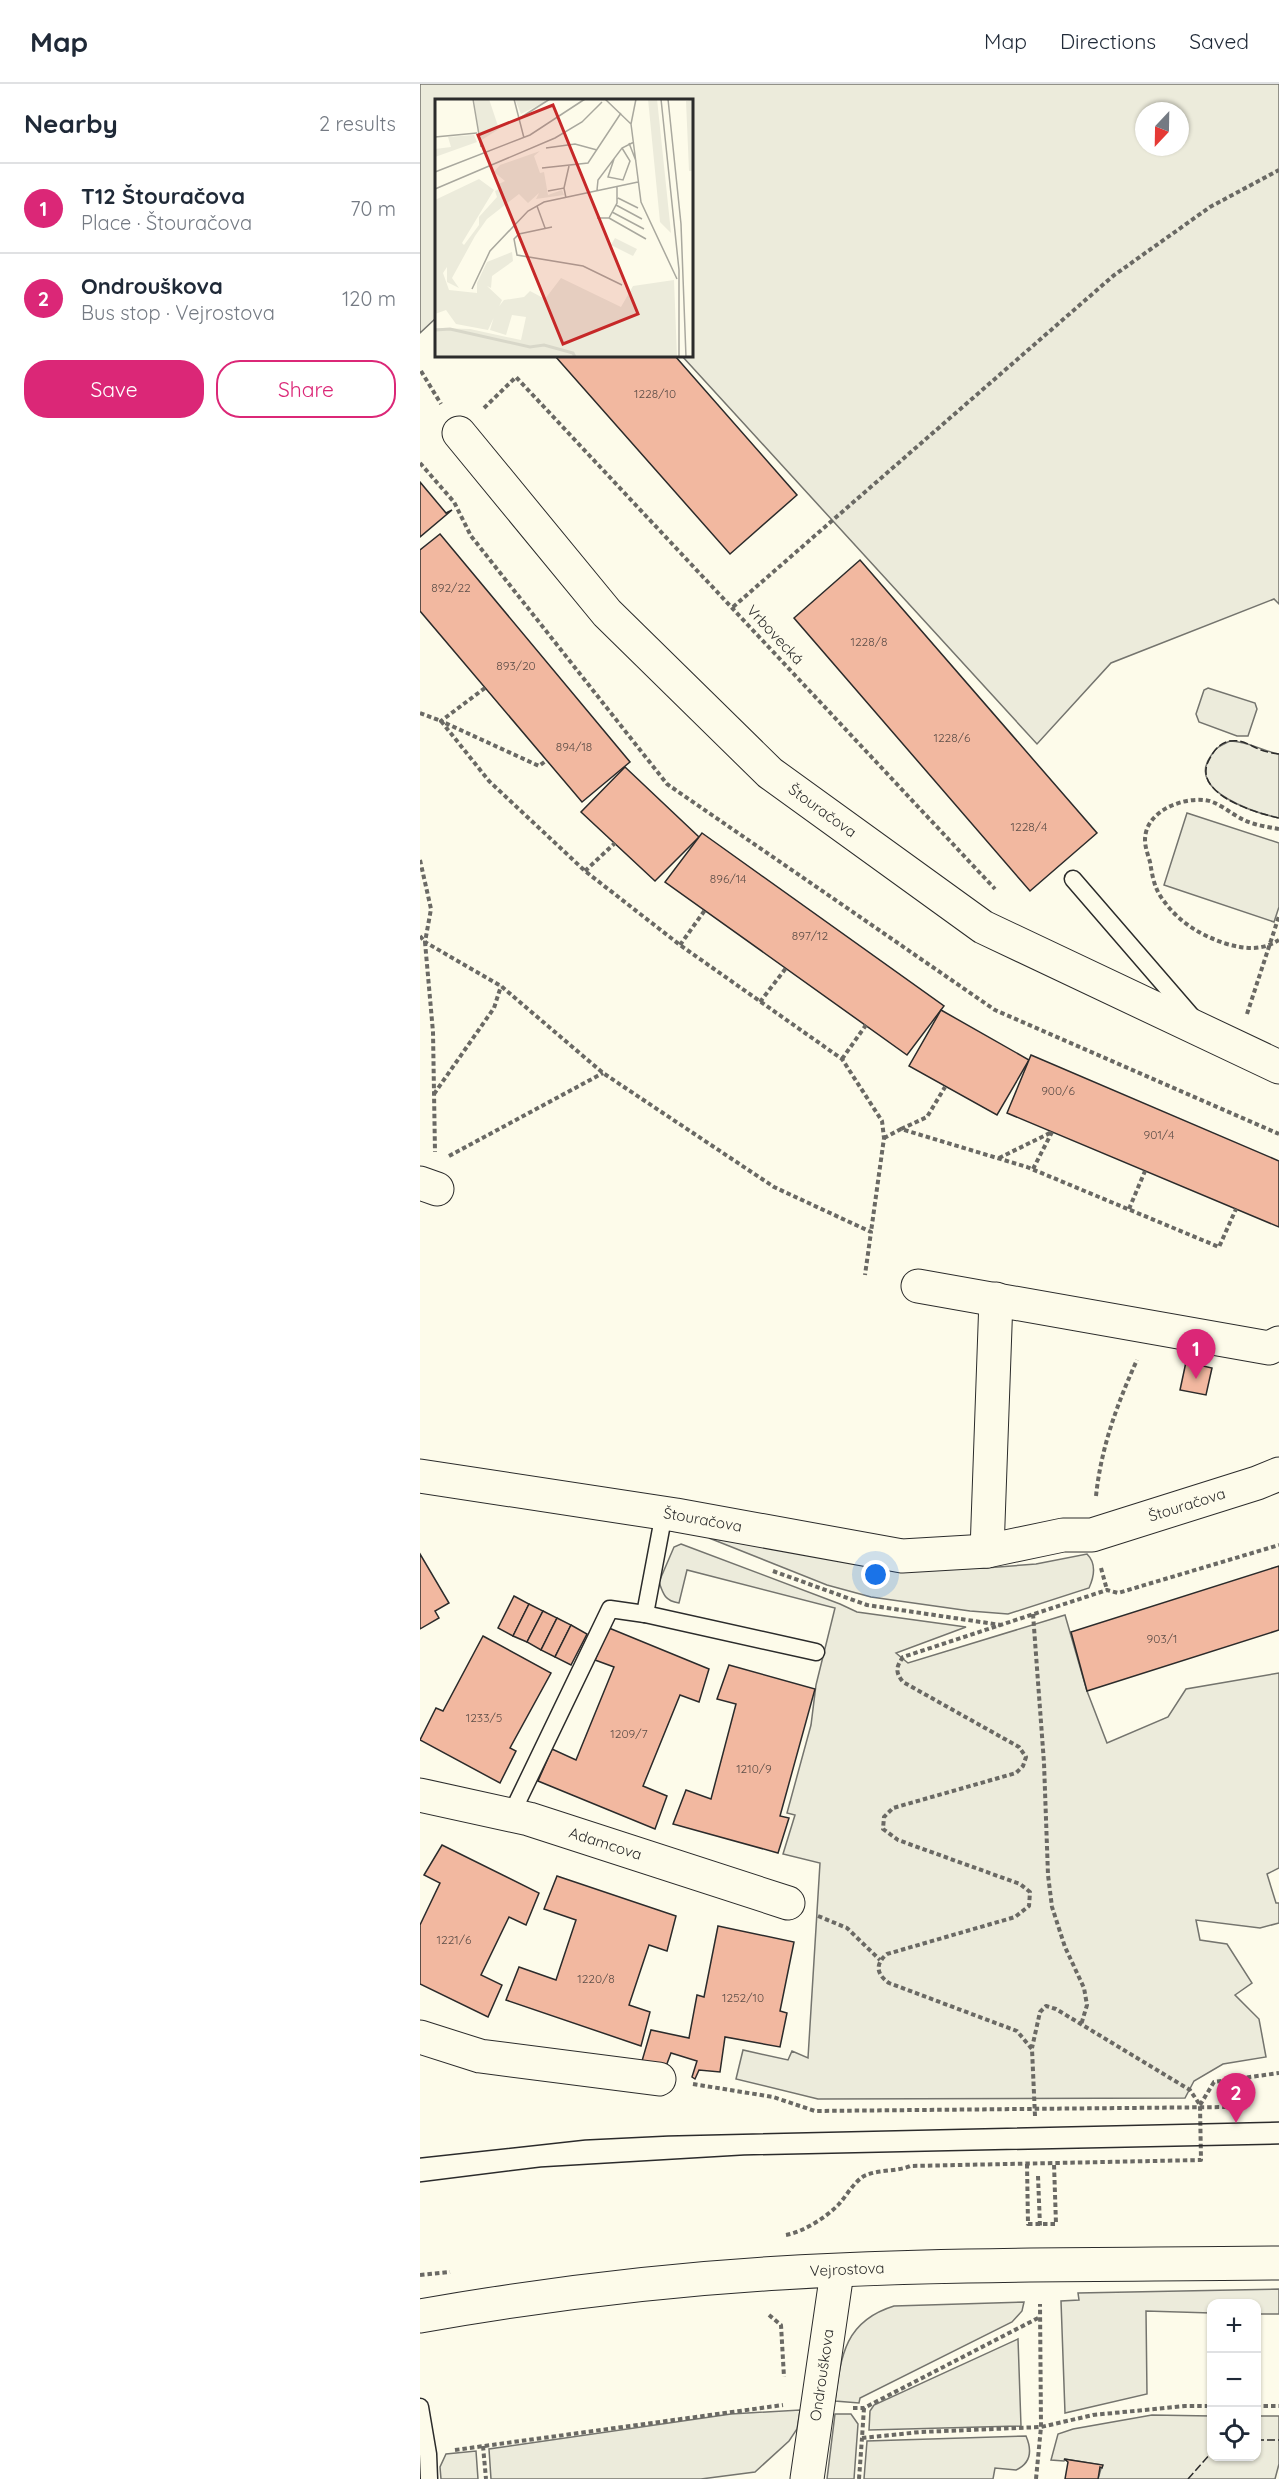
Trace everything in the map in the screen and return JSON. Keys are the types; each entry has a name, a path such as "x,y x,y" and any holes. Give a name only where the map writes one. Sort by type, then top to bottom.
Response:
{"street":[{"name":"Štouračova","path":"459,434 607,613 770,772 983,927 1279,1067"},
{"path":"918,1286 1269,1348 1279,1343"},
{"path":"987,1551 996,1299"},
{"name":"Štouračova","path":"420,1476 664,1513 902,1556 987,1551 1063,1535 1092,1535 1279,1474"},
{"name":"Adamcova","path":"420,1795 511,1815 788,1903"},
{"path":"420,2037 480,2056 659,2079"},
{"name":"Vejrostova","path":"420,2316 477,2306 650,2284 766,2274 1279,2263"},
{"name":"Ondrouškova","path":"807,2479 837,2272"}],"lane":[{"path":"1073,879 1204,1030"},
{"path":"645,1614 664,1513"},
{"path":"511,1815 610,1609 645,1614 816,1652"},
{"path":"420,2407 428,2454 429,2479"}],"path":[{"path":"733,608 1113,276 1209,207 1279,170"},
{"name":"Vrbovecká","path":"459,434 516,377 998,892"},
{"path":"441,721 485,688"},
{"path":"420,713 539,766 547,760"},
{"path":"441,721 489,781 585,871 680,945 842,1059 882,1120 884,1138 865,1275"},
{"path":"1279,830 1245,821 1206,800 1188,800 1168,807 1157,814 1145,839 1151,872 1160,896 1182,921 1196,932 1210,939 1248,950 1269,946 1279,940"},
{"path":"585,871 615,843"},
{"path":"420,860 431,909 425,942 433,1032 434,1095 431,1178"},
{"path":"680,945 705,910"},
{"path":"1237,1047 1279,916"},
{"path":"420,936 425,942 501,986 603,1073 774,1187 871,1232"},
{"path":"760,1002 786,968"},
{"path":"434,1095 494,1008 501,986"},
{"path":"842,1059 866,1025"},
{"path":"431,1178 603,1073"},
{"path":"884,1138 927,1117 945,1087"},
{"path":"901,1130 1033,1169 1219,1247 1236,1209"},
{"path":"998,1158 1052,1132 1033,1169"},
{"path":"1129,1209 1145,1171"},
{"path":"1107,1590 1092,1535 1099,1464 1119,1400 1152,1328"},
{"path":"1032,2049 1017,2031 881,1978 878,1968 880,1960 887,1954 1015,1917 1029,1906 1030,1892 1020,1884 898,1840 884,1829 884,1817 893,1808 1016,1773 1023,1766 1026,1757 1019,1747 903,1682 897,1674 897,1665 903,1657 1107,1590 1118,1593 1279,1545"},
{"path":"820,1589 867,1605 1001,1625"},
{"path":"1033,1614 1044,1763 1048,1875 1052,1907 1065,1947 1084,1988 1087,2005 1081,2025"},
{"path":"788,1903 847,1928 880,1960"},
{"path":"1035,2116 1032,2049 1040,2012 1046,2006 1056,2009 1190,2090 1200,2105"},
{"path":"785,2235 808,2228 837,2206 861,2177 876,2171 910,2166 1201,2160 1200,2105 1214,2082 1279,2073"},
{"path":"659,2079 772,2097 815,2111 1200,2105 1228,2107"},
{"path":"1027,2164 1028,2224 1056,2224 1054,2164"},
{"path":"1038,2176 1040,2230"},
{"path":"1036,2479 1041,2427 1040,2304"},
{"path":"769,2315 781,2325 784,2382"},
{"path":"428,2454 736,2409 785,2404 864,2408 1040,2317"},
{"path":"862,2438 920,2432 1041,2427 1093,2415 1207,2406"},
{"path":"1261,2406 1279,2406"},
{"path":"859,2479 864,2408"},
{"path":"483,2446 486,2479"}],"shaded area":[{"path":"420,84 1279,84 1279,604 1274,599 1111,663 1037,744 683,357 693,357 693,99 435,99 435,319 420,333"},
{"path":"1208,688 1255,703 1257,709 1248,736 1237,736 1199,722 1196,714 1204,690"},
{"path":"1230,741 1279,754 1279,818 1241,806 1216,791 1208,781 1205,771 1209,759 1213,752"},
{"path":"1187,813 1279,843 1279,907 1274,922 1164,885"},
{"path":"709,1538 936,1569 1036,1564 1087,1554 1094,1571 1089,1588 1008,1614 970,1611 871,1597 827,1585"},
{"path":"681,1544 857,1612 966,1627 896,1653 908,1663 1065,1615 1087,1691 1107,1743 1168,1717 1186,1689 1279,1673 1279,1868 1267,1874 1276,1903 1279,1903 1279,1923 1260,1928 1196,1920 1200,1940 1227,1944 1252,1983 1235,1995 1259,2019 1266,2057 1223,2064 1194,2081 1185,2098 818,2099 736,2079 743,2050 788,2060 792,2051 808,2058 820,1863 783,1854 795,1815 787,1813 811,1725 816,1685 835,1608 687,1570 679,1603 671,1601 663,1593 659,1582 674,1547"},
{"path":"1279,2289 1279,2314 1261,2314 1261,2299 1207,2299 1207,2313 1146,2311 1147,2394 1065,2413 1061,2301 1079,2300 1078,2293"},
{"path":"1024,2302 1022,2311 1012,2322 860,2398 859,2403 835,2401 843,2355 848,2342 865,2321 878,2313 894,2306"},
{"path":"1018,2339 1021,2426 869,2430 870,2411 874,2405"},
{"path":"800,2410 797,2429 789,2441 755,2472 701,2479 491,2479 489,2449 731,2414"},
{"path":"835,2414 851,2414 858,2424 854,2479 827,2479"},
{"path":"1152,2415 1207,2416 1207,2461 1261,2461 1261,2416 1279,2416 1279,2464 1275,2479 1098,2479 1102,2465 1065,2459 1064,2461 1051,2460 1058,2434 1073,2429"},
{"path":"1026,2436 1029,2456 1025,2464 1016,2470 995,2468 993,2479 864,2479 867,2441"},
{"path":"476,2451 478,2479 441,2479 440,2467 446,2454"}],"building":[{"path":"556,357 676,357 797,495 730,554"},
{"path":"420,482 446,513 452,510 420,537"},
{"path":"440,534 630,762 582,802 420,611 420,550"},
{"path":"860,560 1097,833 1030,891 794,618"},
{"path":"625,767 699,837 655,881 581,812"},
{"path":"702,833 944,1006 907,1055 665,882"},
{"path":"941,1010 1029,1060 997,1115 909,1066"},
{"path":"1031,1055 1279,1161 1279,1227 1007,1113"},
{"path":"1186,1362 1212,1368 1206,1395 1180,1390"},
{"path":"420,1554 449,1603 435,1611 439,1618 420,1629"},
{"path":"1279,1566 1279,1630 1087,1691 1071,1632"},
{"path":"514,1596 529,1604 513,1636 498,1628"},
{"path":"529,1604 543,1611 527,1642 513,1636"},
{"path":"543,1611 557,1618 541,1650 527,1642"},
{"path":"557,1618 571,1625 555,1657 541,1650"},
{"path":"571,1625 587,1634 571,1665 555,1657"},
{"path":"609,1628 709,1669 699,1702 680,1695 643,1786 667,1796 655,1829 538,1781 552,1749 576,1760 614,1667 595,1660"},
{"path":"483,1636 551,1673 510,1748 516,1751 500,1783 420,1740 436,1708 443,1711"},
{"path":"729,1665 815,1689 780,1816 789,1818 778,1853 673,1824 686,1790 711,1799 736,1704 717,1699"},
{"path":"442,1845 539,1893 526,1925 509,1917 481,1975 502,1985 488,2017 420,1984 420,1925 440,1883 424,1875"},
{"path":"557,1876 676,1916 667,1951 649,1945 629,2005 650,2012 641,2046 506,2000 519,1967 556,1980 576,1920 544,1909"},
{"path":"718,1926 794,1942 780,2011 787,2013 780,2047 725,2037 720,2072 699,2070 695,2079 692,2077 697,2061 671,2053 665,2069 642,2061 651,2030 689,2038 697,1995 704,1997"},
{"path":"1064,2459 1103,2465 1102,2468 1100,2467 1098,2479 1065,2479 1068,2462"}],"tram line":[{"path":"420,2158 585,2140 668,2136 1279,2122"},
{"path":"420,2182 541,2167 744,2155 1279,2144"}],"fence":[{"path":"1279,754 1263,751 1243,742 1230,741 1216,749 1206,770 1209,781 1216,791 1228,799 1241,806 1279,818"},
{"path":"1261,2440 1279,2440"},
{"path":"1188,2479 1207,2458"}],"place":[{"name":"T12 Štouračova","path":"1196,1379"},
{"name":"Ondrouškova","path":"1236,2123"}]}
